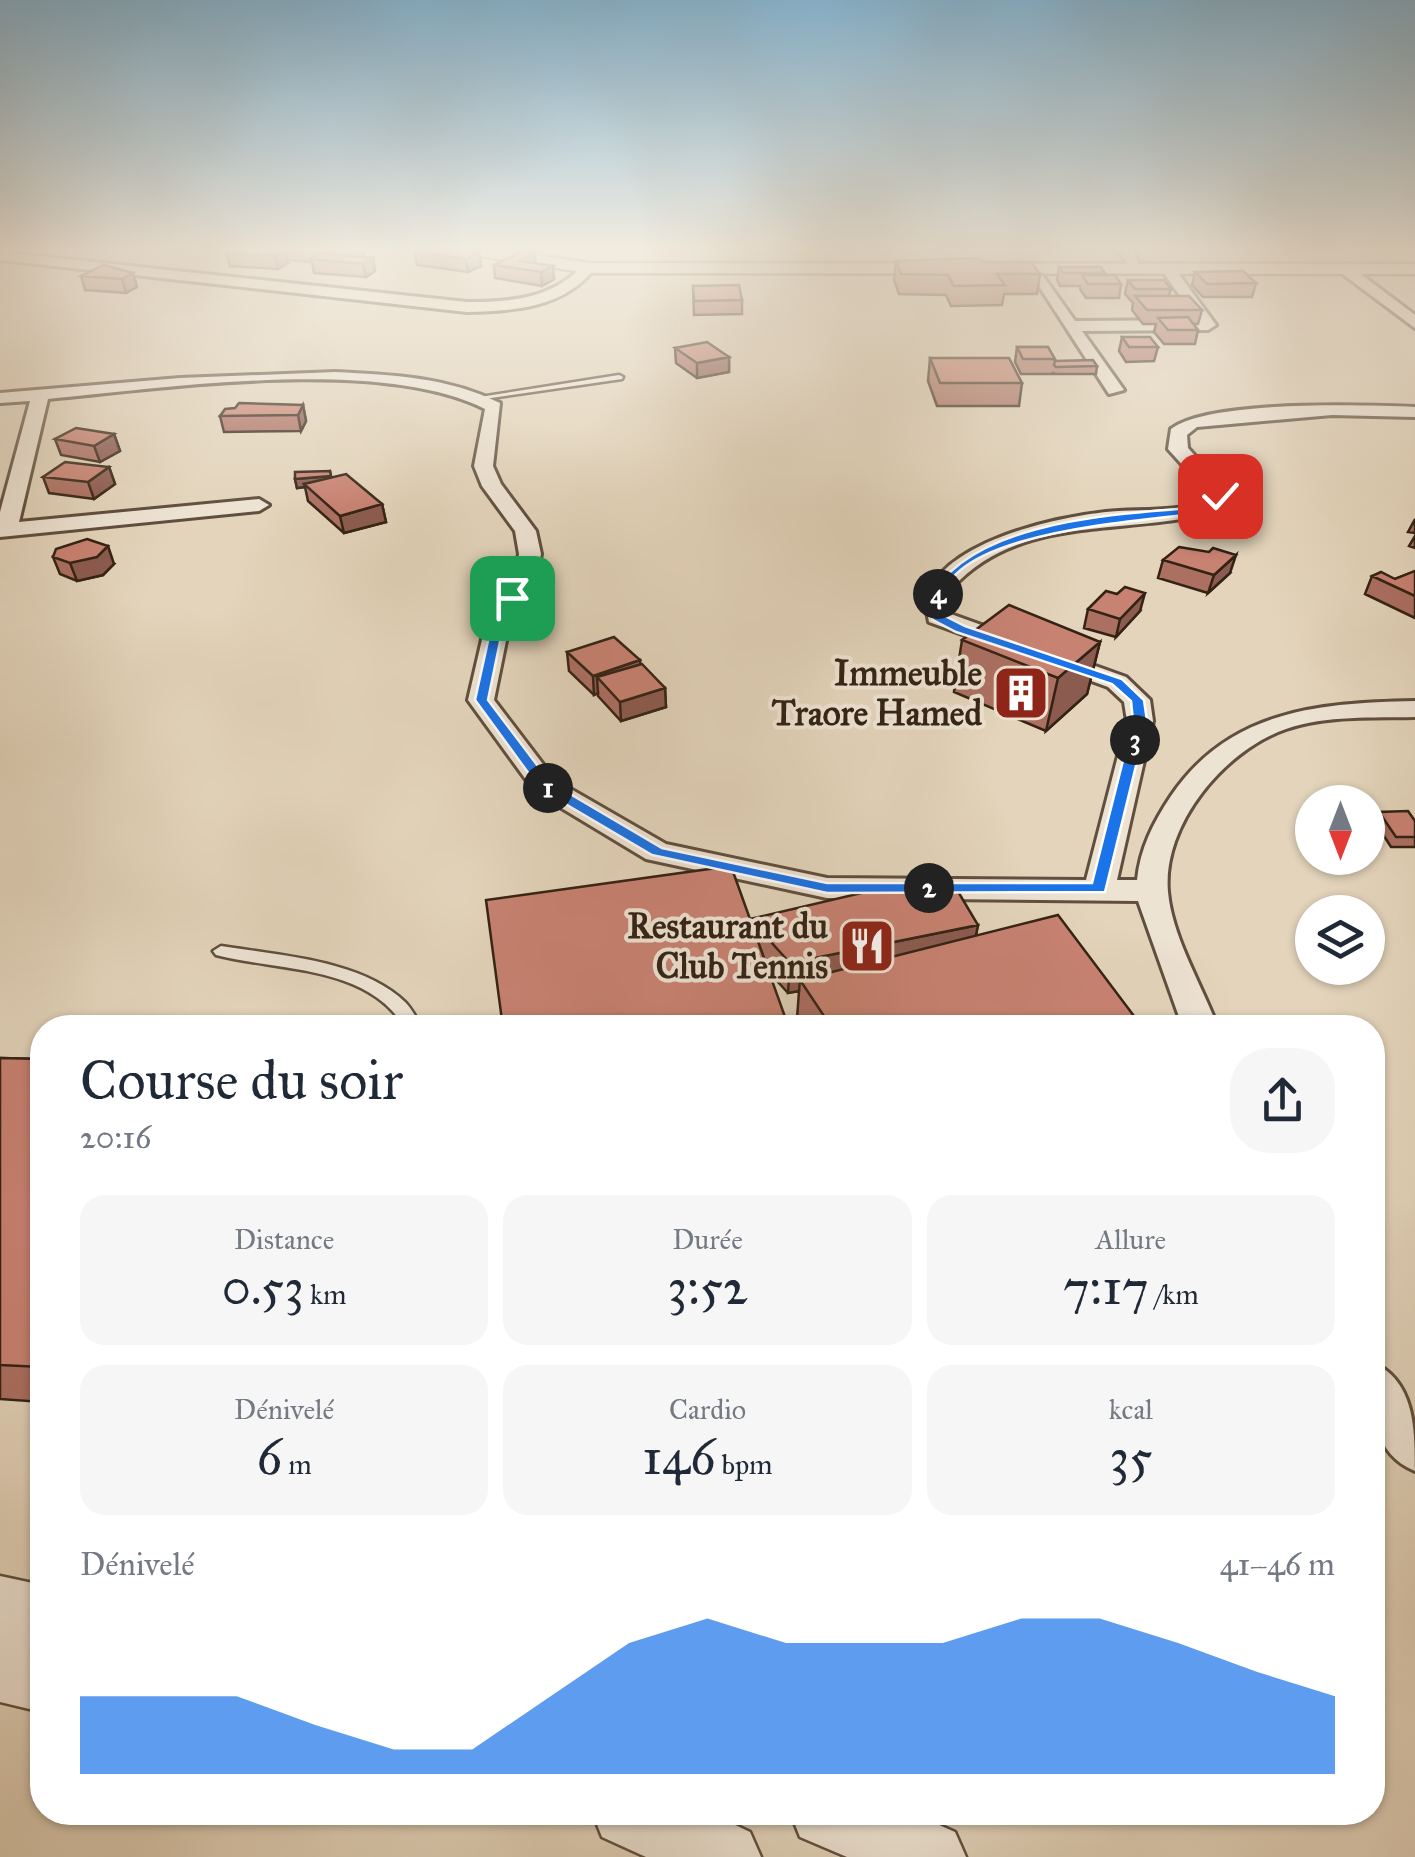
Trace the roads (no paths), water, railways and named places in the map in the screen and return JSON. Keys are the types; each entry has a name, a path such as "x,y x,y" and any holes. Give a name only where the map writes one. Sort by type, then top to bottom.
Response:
{"street":[{"path":"1078,336 1115,390"},
{"path":"0,398 210,382 367,378 458,388 484,397 494,408 493,424 482,447 487,476 524,524 531,551 528,576 496,632 481,700 545,786 658,852 827,888 1152,891"},
{"path":"40,394 3,530 259,505"},
{"path":"1099,888 1140,721 1137,700 1117,682 938,617 934,602 944,580 994,546 1024,536 1100,519 1184,513 1217,505 1216,490 1178,449 1178,433 1192,422 1332,410 1415,412"},
{"path":"1196,1015 1152,891 1166,825 1207,767 1266,726 1350,710 1415,709"},
{"path":"1385,1394 1415,1423"},
{"path":"1385,1402 1415,1448"},
{"path":"0,1608 30,1614"},
{"path":"0,1669 30,1676"},
{"path":"655,1825 725,1857"},
{"path":"856,1825 930,1857"}],"lane":[{"path":"484,397 619,377"},
{"path":"221,951 369,982 408,1009 410,1015"}],"place":[{"name":"Immeuble Traore Hamed","path":"1021,693"},
{"name":"Restaurant du Club Tennis","path":"867,946"}]}
